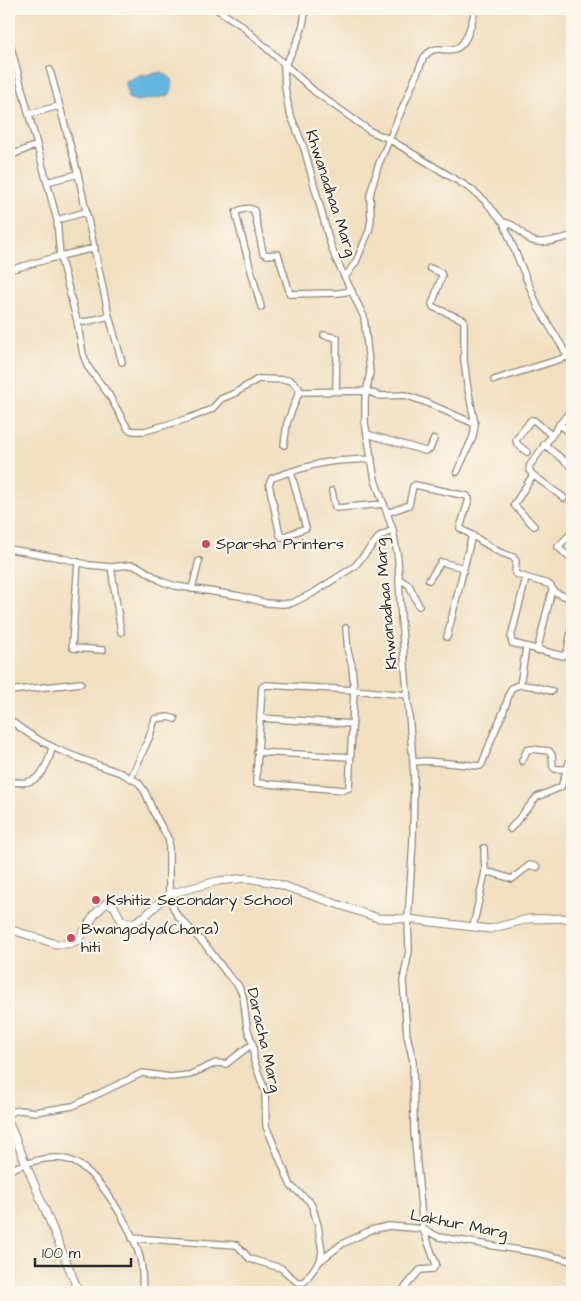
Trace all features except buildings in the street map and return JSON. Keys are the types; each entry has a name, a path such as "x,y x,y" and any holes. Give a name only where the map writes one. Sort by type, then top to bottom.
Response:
{"street":[{"path":"216,9 241,25 314,92 370,131 389,139 471,189 492,208 503,222 538,307 570,355 572,363"},
{"path":"284,66 291,55 304,20 305,9"},
{"path":"345,277 356,262 369,231 371,220 370,195 378,166 424,57 430,50 436,48 455,50 460,47 467,35 475,9"},
{"path":"9,40 57,220 60,256 77,321 83,354 88,367 109,395 128,429 145,431 212,409 221,399 258,379 290,380 299,388 299,392 287,422 284,445"},
{"name":"Khwanadhaa Marg","path":"284,66 284,87 289,111 304,148 335,257 364,317 370,372 365,416 367,434 375,480 394,530 398,559 413,762 413,841 408,919 409,952 403,981 407,1035 413,1061 414,1132 423,1229"},
{"path":"50,70 78,174 122,362"},
{"path":"29,114 59,106"},
{"path":"9,156 37,145"},
{"path":"47,182 78,174"},
{"path":"261,307 237,219 236,212 238,210 254,210 263,253 267,255 278,254 290,294 352,291"},
{"path":"57,220 86,212"},
{"path":"503,222 514,226 534,241 544,242 572,236"},
{"path":"9,270 95,248"},
{"path":"430,268 441,273 442,276 432,304 433,307 464,320 464,360 475,424 473,436 457,472"},
{"path":"77,321 84,322 110,316"},
{"path":"324,335 336,338 336,391"},
{"path":"494,380 570,355"},
{"path":"299,392 367,391 380,396 405,395 475,424"},
{"path":"564,498 533,475 528,468 572,408"},
{"path":"527,452 517,444 516,440 531,420 535,421 551,435"},
{"path":"559,424 572,434"},
{"path":"367,434 425,452 430,449 434,439"},
{"path":"544,444 572,467"},
{"path":"291,472 306,528 282,538 269,484 272,478 291,472 329,462 372,459"},
{"path":"533,475 514,505 534,526"},
{"path":"387,513 409,506 413,486 415,485 467,496 468,499 460,528 499,552 513,556 516,561 515,573 548,584 552,590 572,598"},
{"path":"332,491 335,507 337,508 384,504"},
{"path":"9,549 111,567 131,564 164,582 266,603 282,604 292,603 313,593 355,566 380,536 394,530"},
{"path":"572,532 558,547 572,560"},
{"path":"447,637 472,535"},
{"path":"192,589 199,561"},
{"path":"78,562 72,645 73,648 79,649 103,650"},
{"path":"429,580 441,562 464,568"},
{"path":"111,567 122,632"},
{"path":"526,578 511,641 515,645 537,651 560,656 566,655 572,627"},
{"path":"399,579 410,585 419,606"},
{"path":"537,651 552,590"},
{"path":"346,628 354,690 349,788 344,790 256,783 262,687 354,690 408,694"},
{"path":"520,685 526,648"},
{"path":"9,691 81,683"},
{"path":"413,762 426,760 480,766 503,713 511,689 514,686 520,685 552,691"},
{"path":"131,778 149,738 155,719 168,717 175,719"},
{"path":"9,718 21,729 52,748 121,772 139,783 169,840 169,894"},
{"path":"260,718 353,724"},
{"path":"9,781 25,782 41,776 48,764 52,748"},
{"path":"522,761 527,750 549,751 552,755 553,767 555,769 566,769"},
{"path":"257,752 350,757"},
{"path":"510,829 537,797 561,787 572,754"},
{"path":"473,927 485,872 484,848"},
{"path":"485,872 493,872 512,879 530,865 537,867"},
{"path":"9,929 56,944 68,944 78,940 95,914 106,903 114,906 121,920 127,924 133,923 146,916 169,894 218,881 247,878 275,883 378,918 408,919 490,928 528,919 572,918"},
{"name":"Daracha Marg","path":"169,894 177,915 207,947 228,976 238,985 243,996 247,1027 253,1046 254,1061 265,1091 266,1126 291,1186 309,1201 312,1206 318,1225 318,1239 322,1252 320,1261"},
{"path":"9,1113 20,1110 35,1112 72,1106 142,1073 170,1078 189,1075 216,1063 226,1064 248,1047 253,1046"},
{"path":"9,1123 79,1292"},
{"path":"9,1170 25,1164 55,1158 70,1160 96,1179 110,1198 132,1238 140,1258 143,1292"},
{"name":"Lakhur Marg","path":"132,1238 237,1245 250,1259 281,1268 296,1282 304,1282 320,1261 342,1244 371,1230 389,1226 423,1229 439,1237 538,1253 572,1261"},
{"path":"402,1292 420,1270 433,1269 436,1264 423,1229"}],"water":[{"path":"162,72 172,79 172,90 168,96 137,101 128,98 126,82 135,77"}],"place":[{"name":"Sparsha Printers","path":"206,544"},
{"name":"Kshitiz Secondary School","path":"96,900"},
{"name":"Bwangodya(Chara) hiti","path":"71,938"}]}
